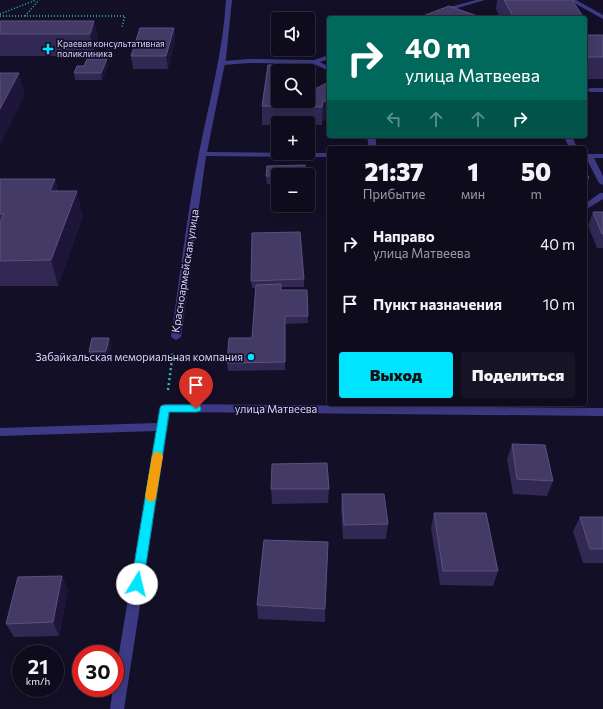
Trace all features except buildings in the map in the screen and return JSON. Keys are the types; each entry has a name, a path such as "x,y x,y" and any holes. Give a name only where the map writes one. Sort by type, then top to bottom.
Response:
{"street":[{"name":"Красноармейская улица","path":"176,337 203,154 222,63 228,26 229,0"},
{"path":"434,16 452,8 482,0"},
{"path":"572,0 603,17"},
{"path":"222,63 249,61 315,62 327,58"},
{"path":"315,62 327,68"},
{"path":"590,90 603,90"},
{"path":"203,154 327,155"},
{"path":"587,156 603,156"},
{"path":"587,156 603,183"},
{"path":"587,207 603,195"},
{"path":"117,709 165,408"},
{"name":"улица Матвеева","path":"165,408 603,412"},
{"path":"0,432 162,427"}],"path":[{"path":"0,15 36,0"},
{"path":"25,16 39,0"},
{"path":"0,15 125,16 122,27"},
{"name":"Красноармейская улица","path":"165,408 176,337"}],"slow traffic":[{"path":"151,497 157,456"}],"place":[{"name":"Краевая консультативная поликлиника","path":"48,49"},
{"name":"Забайкальская мемориальная компания","path":"251,357"}],"route":[{"path":"137,584 165,408 196,409"}]}
